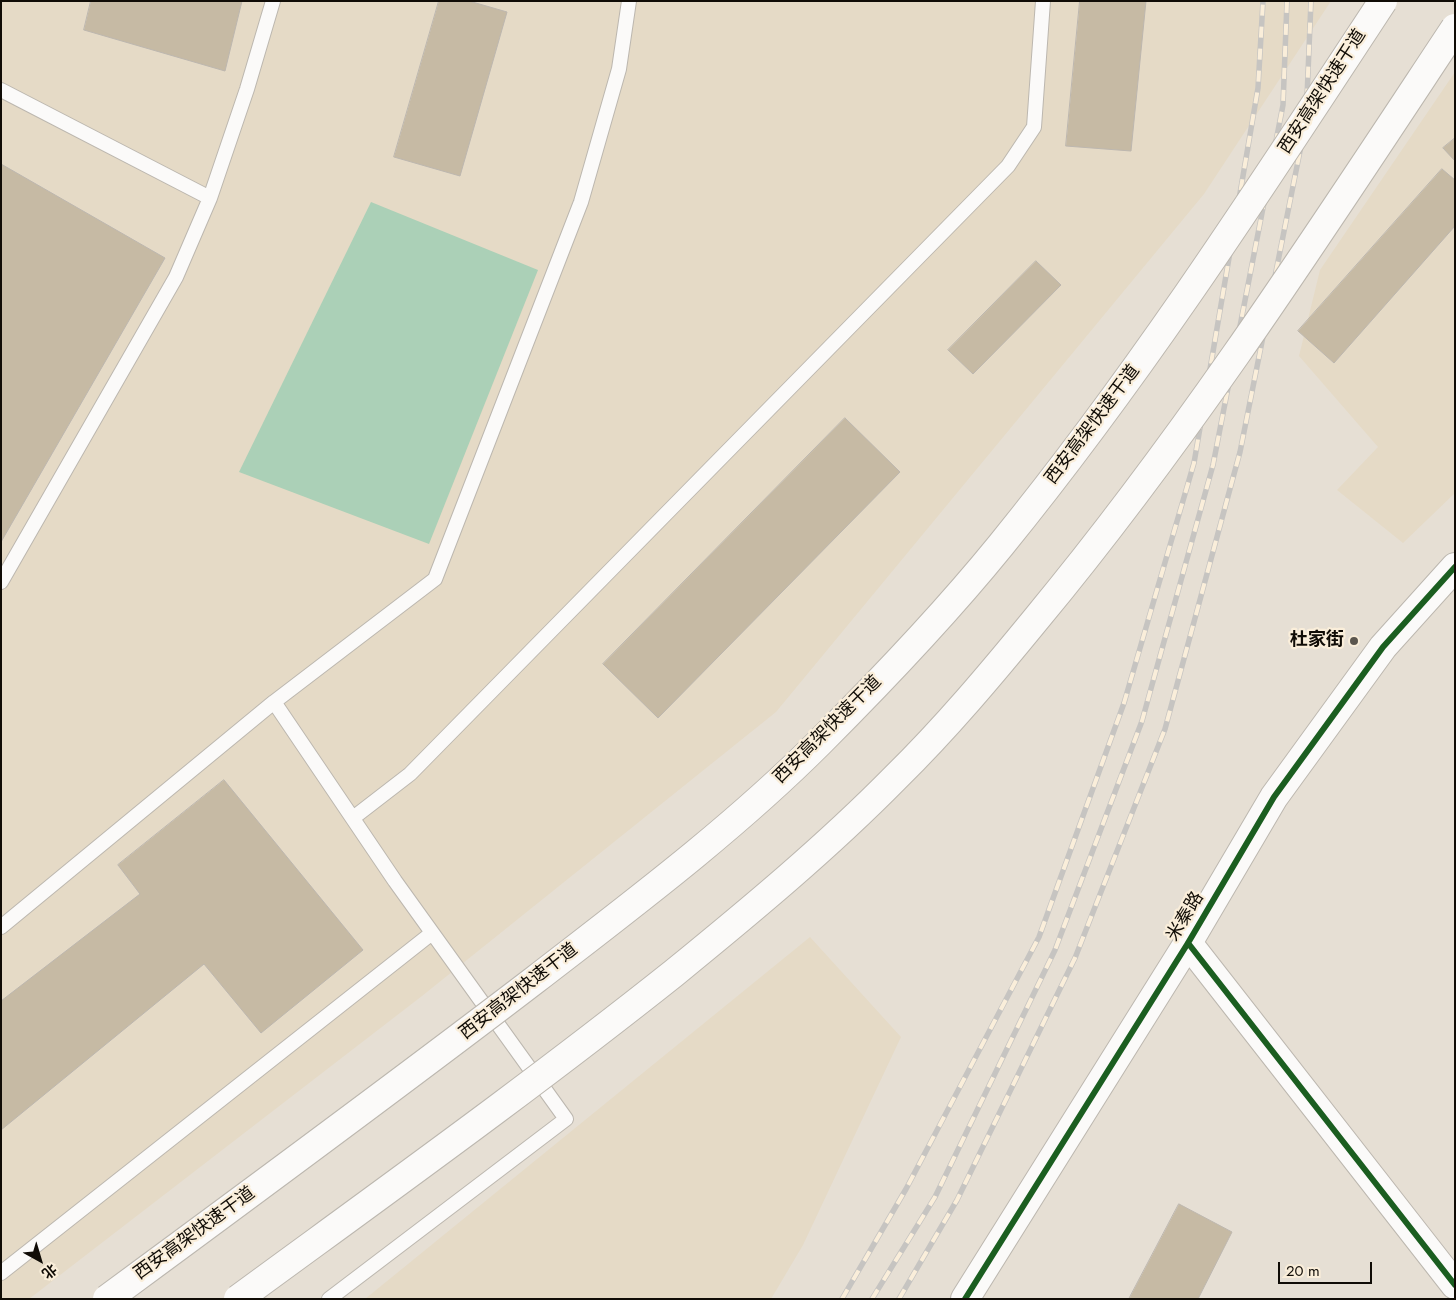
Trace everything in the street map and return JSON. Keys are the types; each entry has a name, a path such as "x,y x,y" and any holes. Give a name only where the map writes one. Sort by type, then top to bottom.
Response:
{"main road":[{"name":"西安高架快速干道","path":"107,1299 428,1062 589,939 726,827 817,745 913,645 999,548 1074,452 1173,317 1383,1"},
{"path":"238,1299 611,1023 716,939 810,858 896,778 986,679 1087,558 1153,473 1225,371 1455,28"},
{"name":"米秦路","path":"965,1299 1188,943 1274,797 1383,646 1455,567"},
{"path":"1188,943 1455,1285"}],"lane":[{"path":"1,582 176,277 210,198 247,89 274,1"},
{"path":"1,928 274,702 435,579 581,202 619,69 629,1"},
{"path":"353,818 410,774 1008,166 1034,127 1043,1"},
{"path":"1,90 210,198"},
{"path":"274,702 432,933 566,1119 329,1299"},
{"path":"1,1273 432,933"}],"shaded area":[{"path":"1,1 1331,1 1204,194 776,712 422,996 29,1299 1,1299"},
{"path":"1455,72 1455,493 1403,543 1337,490 1378,447 1299,356 1320,270"},
{"path":"810,937 901,1037 803,1245 771,1299 365,1299"}],"green space":[{"path":"371,202 538,270 429,544 239,472"}],"building":[{"path":"91,1 242,1 225,71 84,30"},
{"path":"439,1 469,1 507,12 460,176 394,157"},
{"path":"1080,1 1146,1 1131,151 1066,146"},
{"path":"1455,138 1455,161 1443,148"},
{"path":"1,164 165,258 1,542"},
{"path":"1442,169 1455,180 1455,226 1334,363 1298,331"},
{"path":"1036,261 1061,285 973,374 948,350"},
{"path":"845,418 900,472 658,718 603,664"},
{"path":"224,780 363,950 261,1033 204,964 1,1130 1,1001 140,894 118,865"},
{"path":"1179,1204 1232,1232 1198,1299 1129,1299"}],"railway":[{"path":"842,1299 906,1189 1039,937 1124,703 1194,463 1258,88 1263,1"},
{"path":"872,1299 935,1197 1055,950 1142,721 1213,465 1283,105 1287,1"},
{"path":"899,1299 957,1200 1075,958 1165,729 1240,452 1306,121 1311,1"}],"cycle path":[{"path":"965,1299 1188,943 1274,797 1383,647 1455,567"},
{"path":"1188,943 1455,1285"}],"place":[{"name":"杜家街","path":"1354,641"}]}
